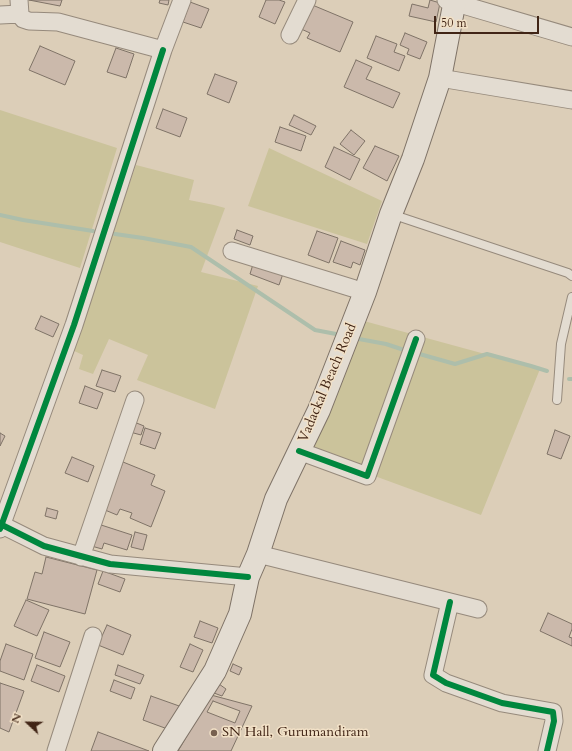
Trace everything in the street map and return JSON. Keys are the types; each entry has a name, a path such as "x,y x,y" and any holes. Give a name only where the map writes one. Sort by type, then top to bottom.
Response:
{"main road":[{"name":"Vadackal Beach Road","path":"164,751 214,671 240,614 248,577 258,554 276,499 319,410 366,292 391,214 413,159 440,78 451,1"}],"street":[{"path":"182,0 163,50 74,326 1,526 44,546 110,564 248,577"},
{"path":"290,35 307,0"},
{"path":"451,1 572,37"},
{"path":"0,14 20,7 23,19 29,21 58,22 163,50"},
{"path":"440,78 572,100"},
{"path":"232,251 366,292"},
{"path":"299,451 367,476 413,347"},
{"path":"81,557 135,400"},
{"path":"258,554 478,609"},
{"path":"450,602 433,675 446,683 502,703 553,712 554,721 547,751"},
{"path":"56,751 93,636"}],"lane":[{"path":"391,214 568,272 572,276"},
{"path":"556,400 561,344 572,297"}],"shaded area":[{"path":"0,110 117,148 80,268 0,242"},
{"path":"269,148 382,201 367,244 248,206"},
{"path":"136,165 194,180 189,200 225,208 201,272 258,286 215,409 137,380 148,355 109,339 93,374 79,369 83,355 72,350"},
{"path":"364,321 540,369 481,515 312,453"}],"building":[{"path":"29,0 62,0 60,6"},
{"path":"160,0 169,0 168,5 159,3"},
{"path":"266,0 279,0 285,2 275,24 259,17"},
{"path":"430,0 440,3 436,22 409,16 412,4 428,8"},
{"path":"190,2 209,9 201,28 183,22"},
{"path":"310,4 353,22 340,52 307,38 310,33 299,28"},
{"path":"405,33 427,42 420,59 407,54 409,49 400,45"},
{"path":"376,36 397,44 394,52 405,56 399,71 367,58"},
{"path":"40,46 75,61 65,85 29,70"},
{"path":"116,48 134,54 126,78 107,72"},
{"path":"356,60 372,67 366,79 400,93 393,108 344,87"},
{"path":"215,74 237,82 229,103 207,94"},
{"path":"163,109 187,118 180,137 156,128"},
{"path":"294,115 316,126 311,135 289,125"},
{"path":"280,127 306,136 301,151 275,142"},
{"path":"351,130 365,141 354,155 340,144"},
{"path":"375,146 399,156 387,181 363,168"},
{"path":"334,147 360,159 350,180 325,167"},
{"path":"237,230 253,236 250,245 234,239"},
{"path":"317,231 338,238 329,263 308,255"},
{"path":"341,241 365,250 360,265 353,262 351,268 333,262"},
{"path":"254,261 284,271 279,285 250,274"},
{"path":"41,316 59,324 53,337 35,329"},
{"path":"102,370 121,376 115,392 96,386"},
{"path":"85,386 103,393 97,409 79,403"},
{"path":"134,422 144,426 141,435 130,432"},
{"path":"145,428 161,433 155,449 140,444"},
{"path":"555,430 570,436 561,459 547,454"},
{"path":"0,433 5,436 0,446"},
{"path":"72,457 94,466 88,482 65,473"},
{"path":"123,462 155,475 151,485 165,491 151,527 130,518 132,513 120,509 117,515 105,510"},
{"path":"47,508 58,511 56,519 45,516"},
{"path":"95,523 132,535 127,550 104,543 102,549 88,545"},
{"path":"135,532 147,535 143,550 131,547"},
{"path":"46,557 97,570 85,614 27,599 35,572 42,574"},
{"path":"103,571 125,579 120,592 98,584"},
{"path":"26,600 49,610 37,636 14,626"},
{"path":"548,613 572,624 569,637 572,638 572,646 540,631"},
{"path":"200,621 218,628 212,643 194,637"},
{"path":"107,625 131,635 123,655 98,645"},
{"path":"44,632 70,642 60,667 35,658"},
{"path":"6,644 33,654 24,680 0,671 0,661"},
{"path":"190,644 203,650 193,672 180,667"},
{"path":"233,664 242,668 239,675 230,671"},
{"path":"37,665 65,676 59,692 31,681"},
{"path":"118,665 144,675 140,684 115,675"},
{"path":"114,680 135,688 131,699 110,691"},
{"path":"0,683 24,691 9,732 0,728"},
{"path":"219,684 226,689 222,696 214,693"},
{"name":"SN Hall, Gurumandiram","path":"211,695 252,706 231,751 178,751"},
{"path":"151,696 182,707 173,731 143,720"},
{"path":"213,701 240,711 235,723 207,712"},
{"path":"98,732 149,751 91,751"}],"waterway":[{"path":"0,215 93,231"},
{"path":"115,234 191,247 315,330 336,334"},
{"path":"359,339 386,344 407,351"},
{"path":"416,353 455,364 487,354 547,371"}],"cycle path":[{"path":"0,529 74,325 163,50"},
{"path":"299,451 367,476 416,339"},
{"path":"0,524 44,546 110,564 248,577"},
{"path":"450,602 433,675 446,683 502,703 553,712 554,721 547,751"}],"place":[{"name":"SN Hall, Gurumandiram","path":"214,733"}]}
